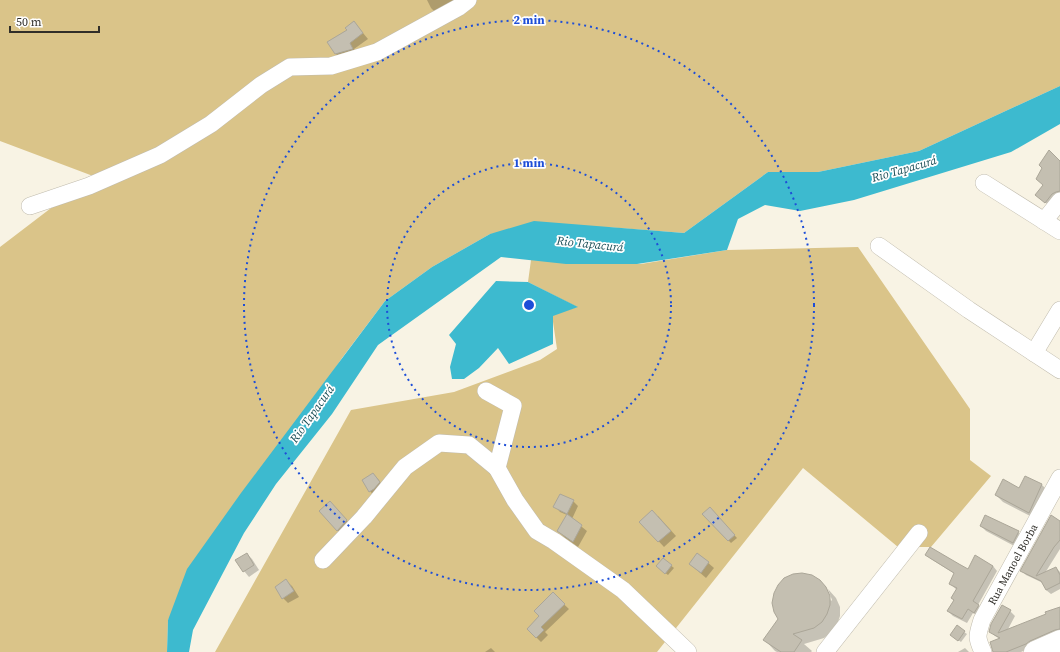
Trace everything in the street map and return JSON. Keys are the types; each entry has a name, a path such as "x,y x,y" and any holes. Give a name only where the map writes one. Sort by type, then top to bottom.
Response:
{"main road":[{"path":"1035,652 1060,641"}],"street":[{"path":"30,206 89,186 160,155 211,124 261,85 290,67 331,66 377,52 459,7 468,0"},
{"path":"984,183 1060,231"},
{"path":"1044,221 1060,201"},
{"path":"879,246 969,310 1060,370"},
{"path":"1034,353 1060,310"},
{"path":"486,391 513,406 498,468"},
{"path":"323,560 364,517 405,467 439,443 469,445 498,468 515,500 537,531 554,541 623,590 688,652"},
{"name":"Rua Manoel Borba","path":"983,652 977,639 982,620 1060,478"},
{"path":"825,652 919,533"}],"shaded area":[{"path":"0,0 1060,0 1060,86 919,151 818,172 768,172 684,233 606,227 490,234 432,267 385,301 342,358 168,620 167,652 0,652 0,247 93,176 0,141"},
{"path":"858,247 970,409 970,460 991,476 931,547 898,547 803,468 657,652 215,652 351,410 454,392 540,360 557,349 552,315 577,307 528,282 531,260 641,264 727,250"}],"water":[{"name":"Rio Tapacurá","path":"1060,86 1060,124 1011,152 854,200 800,211 765,205 738,219 727,250 637,264 566,264 501,257 378,345 332,414 276,484 244,533 193,630 189,652 167,652 168,620 187,569 241,493 385,301 432,267 490,234 534,221 684,233 768,172 818,172 919,151"},
{"path":"496,281 528,282 578,307 553,316 553,344 509,364 498,348 479,368 464,379 452,379 450,367 456,344 449,335"}],"building":[{"path":"354,21 363,33 350,43 353,49 335,54 327,42 347,30 345,28"},
{"path":"1049,150 1060,161 1060,191 1052,194 1045,203 1035,195 1043,185 1036,179 1042,168 1039,165"},
{"path":"373,473 380,482 369,492 362,480"},
{"path":"1025,476 1042,484 1029,513 995,495 1003,479 1019,488"},
{"path":"560,494 574,500 567,514 553,507"},
{"path":"330,501 347,520 337,531 319,511"},
{"path":"710,507 735,535 728,541 702,514"},
{"path":"652,510 671,531 658,542 639,522"},
{"path":"567,514 582,525 573,542 557,531"},
{"path":"985,515 1019,531 1013,543 980,526"},
{"path":"1051,515 1060,521 1060,540 1036,576 1056,567 1060,575 1060,583 1046,590 1041,581 1020,571"},
{"path":"930,547 968,569 975,555 993,566 973,601 979,605 974,613 968,609 962,619 947,611 954,600 951,598 957,588 949,584 954,573 925,555"},
{"path":"247,553 254,565 243,572 235,560"},
{"path":"697,553 709,562 701,573 689,564"},
{"path":"663,558 672,565 665,574 656,566"},
{"path":"802,573 812,575 820,580 826,587 830,596 830,605 822,622 814,628 793,634 802,640 794,652 781,652 763,640 778,619 774,612 772,603 774,593 784,578 793,574"},
{"path":"286,579 294,591 282,599 275,587"},
{"path":"553,592 565,604 541,627 544,630 536,638 527,629 539,616 534,611"},
{"path":"1002,605 1011,610 998,633 1060,607 1060,629 1006,652 993,652 990,642 1000,638 989,632 991,624"},
{"path":"957,625 965,631 958,641 950,635"}]}
